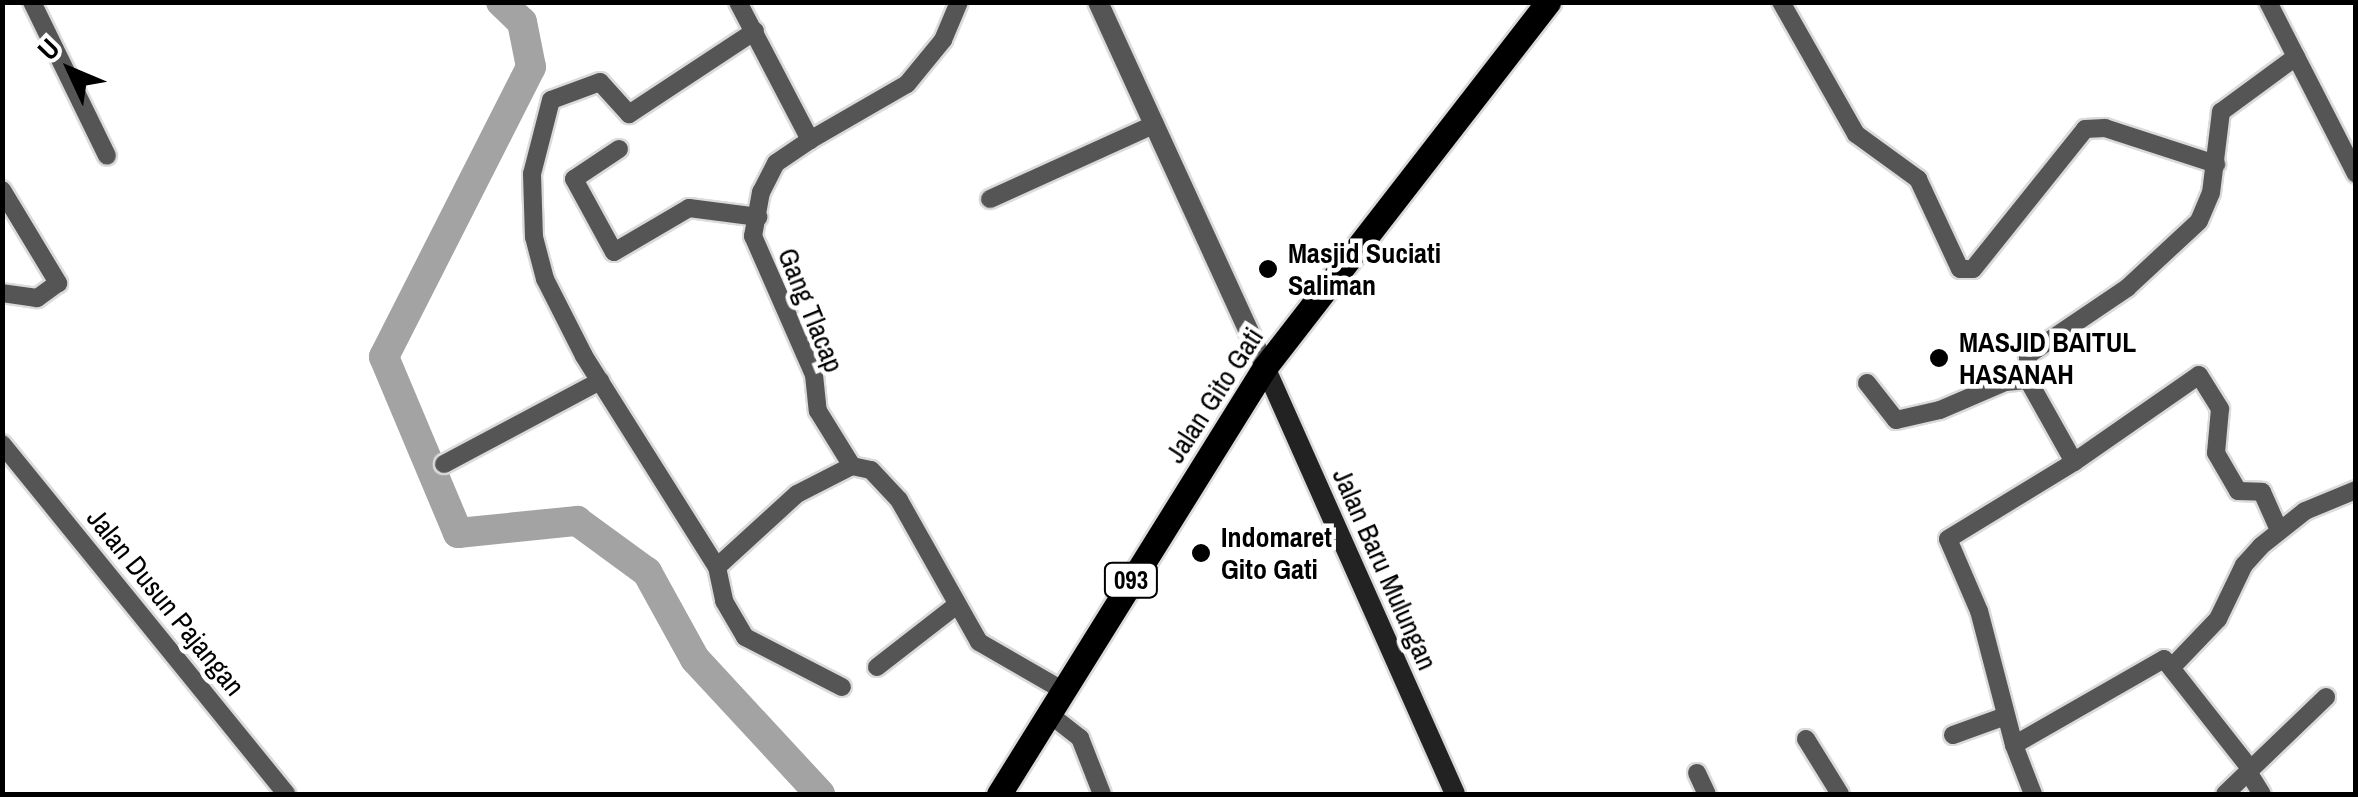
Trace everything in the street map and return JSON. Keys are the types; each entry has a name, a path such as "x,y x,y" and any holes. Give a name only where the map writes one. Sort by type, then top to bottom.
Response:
{"main road":[{"name":"Jalan Gito Gati","path":"999,794 1265,367 1548,2"},
{"name":"Jalan Baru Mulungan","path":"1265,367 1455,794"}],"street":[{"path":"32,2 107,156"},
{"path":"738,2 810,140"},
{"name":"Gang Tlacap","path":"959,2 943,40 908,84 776,163 758,216 757,254 814,375 818,411 852,466 871,470 899,500 940,564 954,606 979,642 1062,690"},
{"path":"1098,2 1265,367"},
{"path":"1781,2 1856,134 1918,179 1960,270 1973,269 2085,129 2105,128 2216,164"},
{"path":"2268,2 2356,174"},
{"path":"756,31 629,114 600,82 569,90 547,106 532,174 534,237 545,279 600,381 716,567 724,601 745,638 842,688"},
{"path":"2074,462 2028,380 2031,349 2127,288 2208,201 2227,103 2296,57"},
{"path":"990,199 1155,124"},
{"path":"620,149 574,179 614,252 689,208 758,216"},
{"path":"2,190 58,282 37,298 2,293"},
{"path":"2034,794 2003,717 1979,611 1948,540 2074,462 2199,375 2220,408 2216,453 2238,491 2262,492 2280,530"},
{"path":"1867,383 1896,420 1940,410 2005,382 2028,380"},
{"path":"444,464 600,381"},
{"name":"Jalan Dusun Pajangan","path":"2,444 286,794"},
{"path":"716,567 797,494 852,466"},
{"path":"2173,666 2218,619 2244,565 2280,530 2348,492"},
{"path":"876,667 954,606"},
{"path":"2014,745 2158,662 2173,666 2262,794"},
{"path":"2225,794 2326,698"},
{"path":"1048,713 1080,738 1102,794"},
{"path":"1953,735 2003,717"},
{"path":"1806,739 1840,794"},
{"path":"1697,773 1707,794"}],"waterway":[{"path":"501,2 522,22 531,67 384,357 458,533 577,521 647,572 695,659 820,794"}],"place":[{"name":"Masjid Suciati Saliman","path":"1268,269"},
{"name":"MASJID BAITUL HASANAH","path":"1939,358"},
{"name":"Indomaret Gito Gati","path":"1201,553"}]}
